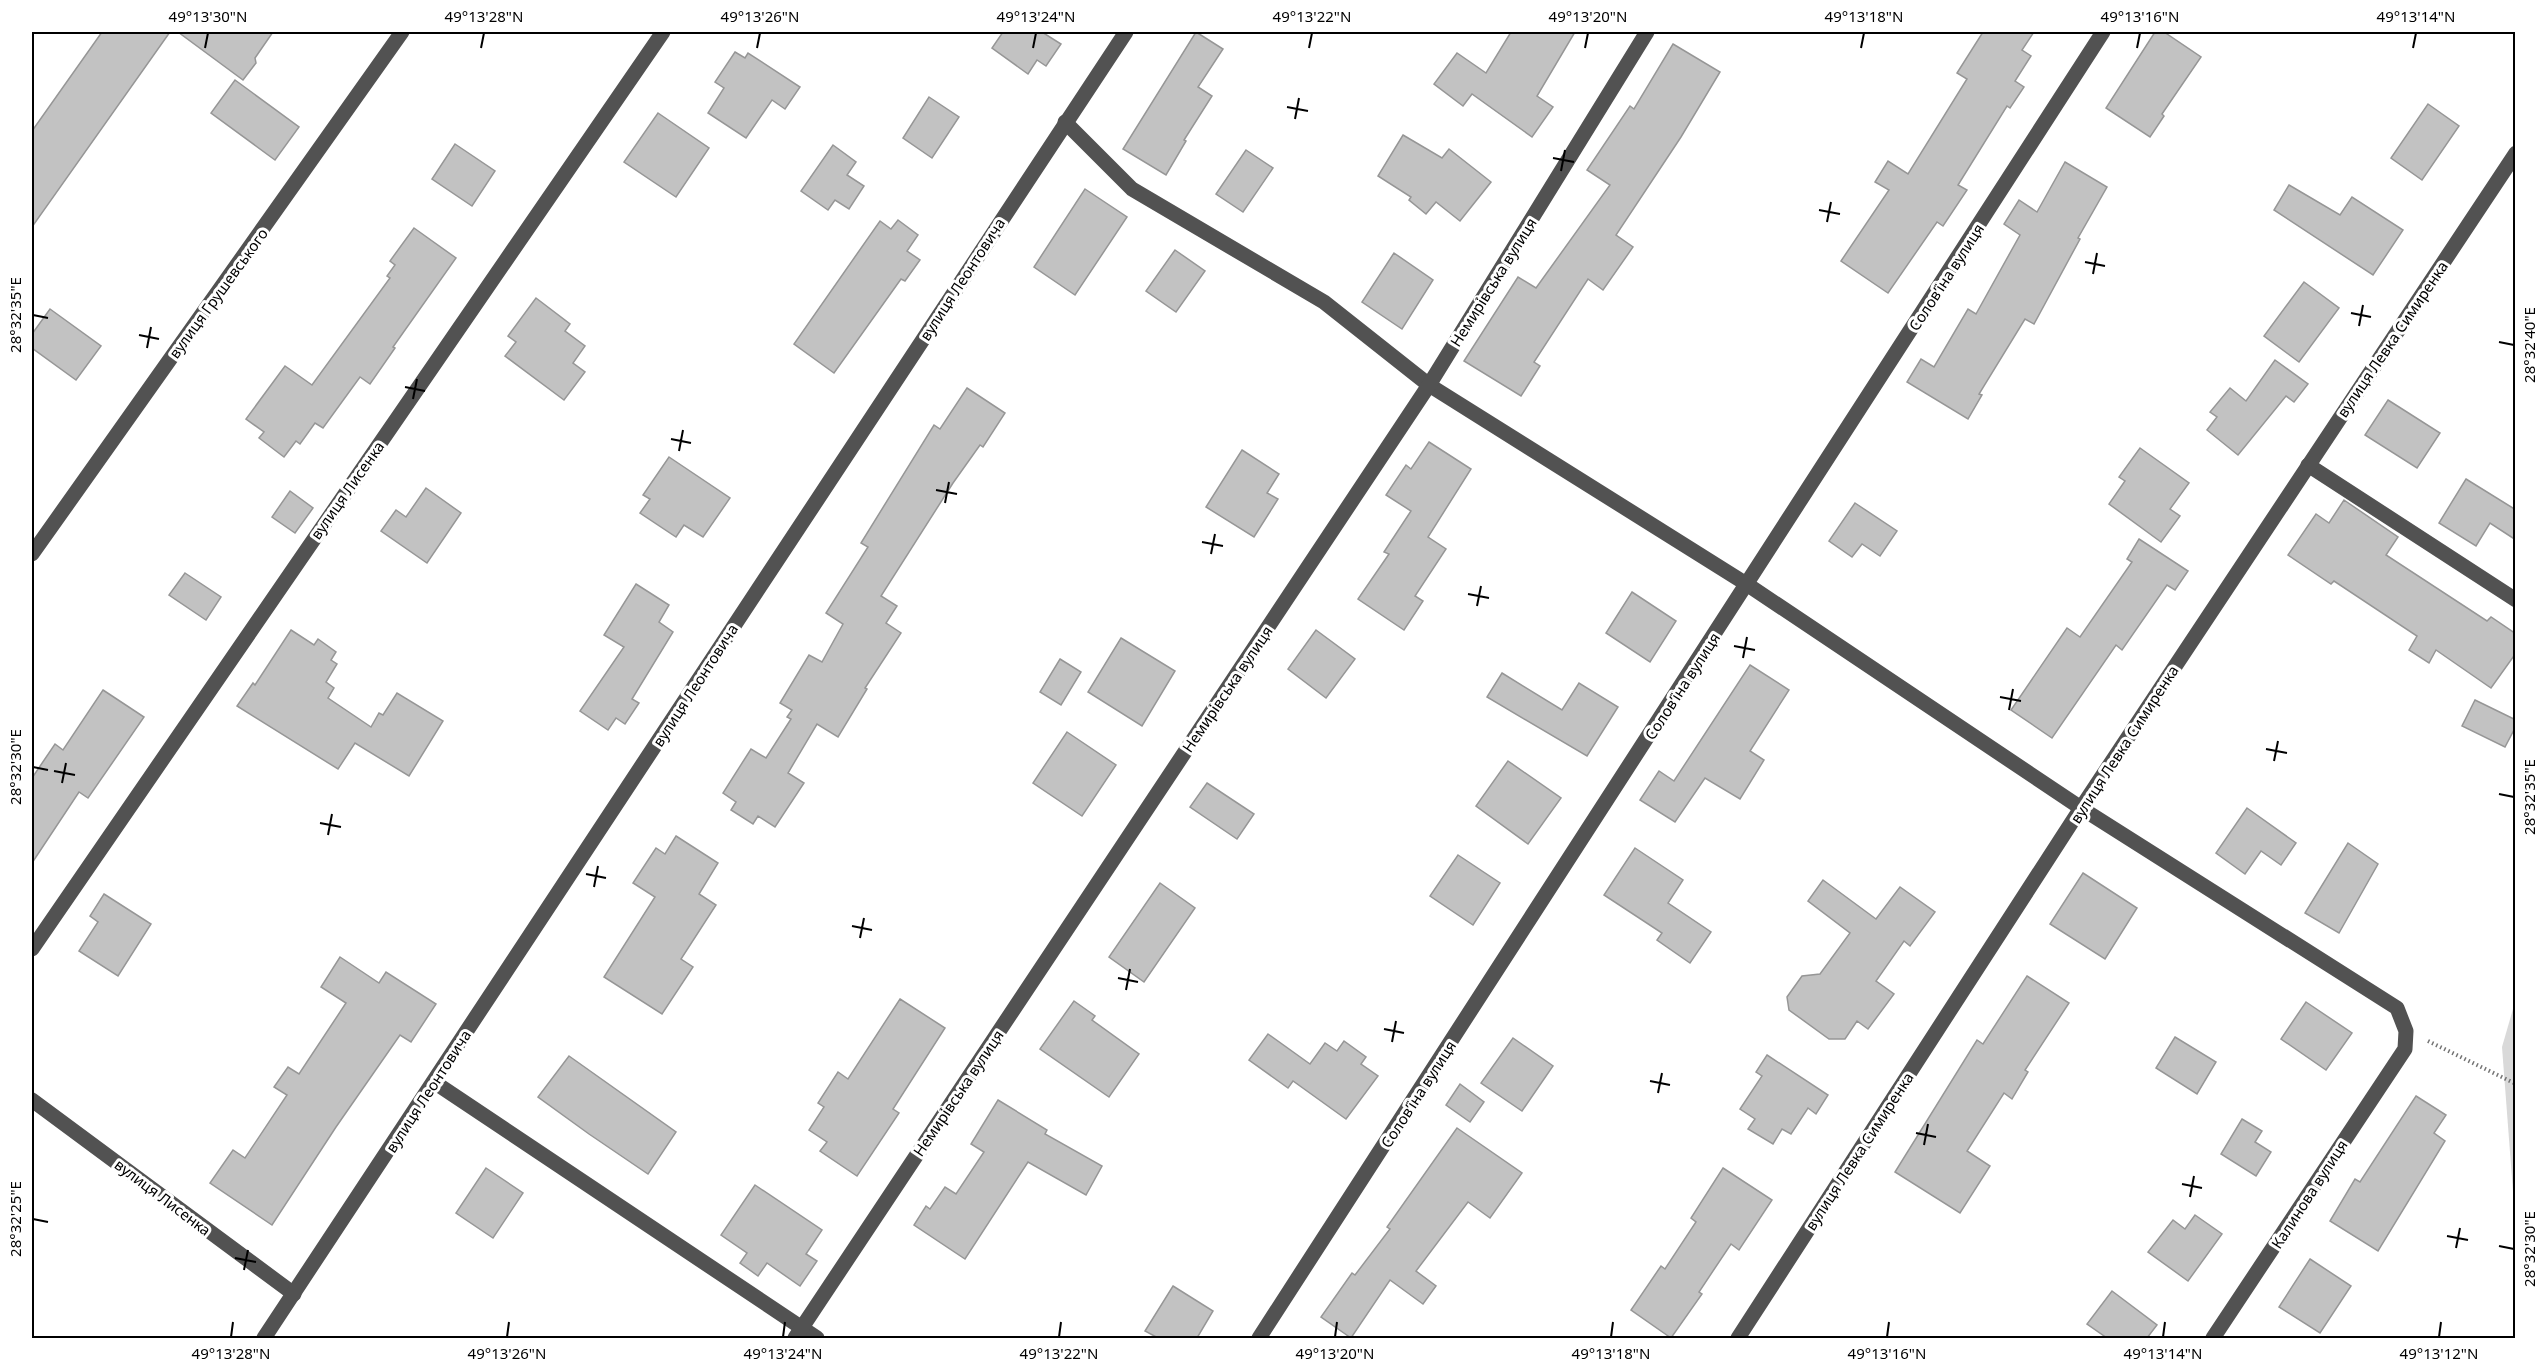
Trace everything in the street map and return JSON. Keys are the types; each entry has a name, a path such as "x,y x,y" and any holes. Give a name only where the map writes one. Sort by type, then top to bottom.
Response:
{"street":[{"name":"вулиця Грушевського","path":"32,554 402,32"},
{"name":"вулиця Лисенка","path":"32,949 663,32"},
{"name":"вулиця Леонтовича","path":"264,1338 1126,32"},
{"name":"Немирівська вулиця","path":"799,1334 1429,385 1647,32"},
{"name":"Соловʼїна вулиця","path":"1259,1338 1748,585 2103,32"},
{"path":"1065,122 1132,189 1324,302 1429,385 1748,585 2081,808 2397,1008 2406,1031"},
{"name":"вулиця Левка Симиренка","path":"1738,1338 2081,808 2516,153"},
{"path":"2308,465 2516,600"},
{"name":"Калинова вулиця","path":"2213,1338 2405,1049 2406,1031"},
{"path":"434,1082 799,1334 817,1338"},
{"name":"вулиця Лисенка","path":"32,1100 294,1294"}],"path":[{"path":"2406,1031 2516,1084"}],"shaded area":[{"path":"2515,1002 2515,1218 2502,1047"}],"building":[{"path":"102,32 170,32 32,227 32,131"},
{"path":"178,32 273,32 255,58 256,63 243,80"},
{"path":"1003,32 1042,32 1061,44 1046,66 1037,60 1028,74 992,48"},
{"path":"1196,32 1223,49 1198,87 1212,96 1184,140 1186,141 1166,175 1123,149"},
{"path":"1511,32 1575,32 1537,96 1553,107 1532,137 1472,94 1463,106 1434,84 1457,53 1486,73"},
{"path":"1983,32 2034,32 2022,50 2031,56 2015,81 2024,87 2010,108 2007,106 1958,185 1967,190 1943,226 1937,222 1888,293 1841,261 1889,190 1875,182 1888,161 1908,174 1967,79 1957,73"},
{"path":"2155,32 2164,32 2201,57 2162,114 2164,116 2150,137 2106,108"},
{"path":"1673,44 1720,72 1681,137 1616,235 1633,247 1603,290 1588,279 1534,362 1540,366 1521,396 1464,361 1518,277 1536,288 1610,185 1587,170 1630,106 1634,109"},
{"path":"735,52 745,58 748,53 800,87 785,109 772,100 746,138 708,113 724,88 715,82"},
{"path":"235,80 299,127 275,160 211,113"},
{"path":"929,97 959,117 932,158 903,138"},
{"path":"2428,104 2459,126 2422,180 2391,158"},
{"path":"658,113 709,148 676,197 624,162"},
{"path":"1403,135 1442,158 1449,149 1491,182 1460,221 1436,202 1426,214 1409,200 1411,197 1378,176"},
{"path":"455,144 495,171 472,206 432,179"},
{"path":"833,145 856,162 847,175 864,186 849,209 835,200 828,210 801,191"},
{"path":"1246,150 1273,168 1243,212 1216,194"},
{"path":"2065,162 2107,187 2034,324 2025,319 1979,394 1982,395 1968,419 1907,382 1921,359 1934,367 1968,309 1976,314 2020,235 2004,224 2019,200 2037,212"},
{"path":"2289,185 2340,215 2352,197 2403,230 2373,275 2274,210"},
{"path":"1085,189 1127,217 1075,295 1034,267"},
{"path":"898,220 918,235 907,251 920,260 905,281 901,279 834,373 794,344 880,221 891,229"},
{"path":"414,228 456,258 393,347 395,348 370,384 360,377 323,428 315,423 300,444 296,441 284,457 259,438 264,432 246,419 285,366 312,385 390,278 387,276 395,265 390,261"},
{"path":"1175,250 1205,271 1176,312 1146,291"},
{"path":"1394,253 1433,280 1402,329 1362,302"},
{"path":"2304,282 2339,308 2299,362 2264,336"},
{"path":"536,298 570,324 565,331 585,346 573,363 585,372 564,400 505,356 516,342 508,336"},
{"path":"50,309 101,346 76,380 32,348 32,334"},
{"path":"2275,360 2308,384 2294,402 2286,396 2238,455 2207,430 2217,417 2210,412 2230,388 2246,401"},
{"path":"967,388 1005,413 983,447 980,445 953,483 881,596 897,606 886,623 901,633 865,688 867,689 838,737 817,724 788,773 804,783 775,827 758,816 753,824 731,810 736,802 723,793 751,749 766,758 791,719 787,717 792,710 780,703 809,655 822,662 843,624 826,613 868,547 861,543 934,425 940,429"},
{"path":"2388,400 2440,433 2417,468 2365,435"},
{"path":"1429,442 1471,469 1428,537 1446,549 1415,596 1423,601 1404,630 1358,599 1389,554 1384,552 1411,511 1386,495 1406,465 1411,469"},
{"path":"2140,448 2189,483 2170,509 2180,516 2161,542 2109,504 2125,481 2119,477"},
{"path":"1242,450 1279,474 1267,493 1278,499 1254,537 1206,507"},
{"path":"669,457 730,498 703,537 684,525 676,537 640,513 650,499 643,495"},
{"path":"2466,479 2516,510 2516,540 2490,523 2476,546 2439,523"},
{"path":"426,488 461,513 427,563 381,531 396,510 406,517"},
{"path":"290,491 313,508 295,533 272,517"},
{"path":"2344,500 2398,537 2386,555 2487,621 2491,617 2516,634 2516,653 2491,688 2436,650 2429,663 2409,650 2417,636 2334,581 2331,584 2288,555 2316,514 2329,523"},
{"path":"1855,503 1897,531 1880,556 1862,544 1852,557 1829,541"},
{"path":"2139,539 2188,571 2175,590 2167,585 2122,650 2116,645 2052,738 2011,710 2067,628 2080,637 2132,562 2127,559"},
{"path":"185,573 221,597 206,620 169,595"},
{"path":"636,584 669,605 659,622 673,632 632,699 639,703 625,724 616,718 608,730 580,711 624,647 604,635"},
{"path":"1632,592 1676,621 1650,662 1606,633"},
{"path":"291,630 314,645 318,639 336,652 331,660 337,664 326,682 334,688 328,698 371,727 379,713 383,715 397,693 443,721 409,776 355,743 338,769 237,706 253,683 255,685"},
{"path":"1316,630 1355,659 1326,698 1288,669"},
{"path":"1121,638 1175,671 1142,726 1088,692"},
{"path":"1060,659 1081,672 1061,705 1040,692"},
{"path":"1750,665 1789,690 1750,751 1764,760 1740,799 1705,778 1675,822 1640,800 1659,771 1674,781"},
{"path":"1502,673 1562,710 1579,683 1618,707 1587,756 1487,697"},
{"path":"103,690 144,717 88,798 79,792 32,863 32,778 55,744 63,750"},
{"path":"2475,700 2516,720 2516,726 2505,747 2462,726"},
{"path":"1067,732 1116,765 1082,816 1033,783"},
{"path":"1508,761 1561,798 1528,844 1476,806"},
{"path":"1207,783 1254,814 1237,839 1190,807"},
{"path":"2247,808 2296,843 2281,865 2261,851 2245,874 2216,853"},
{"path":"676,836 718,863 699,894 716,905 681,959 693,967 662,1014 604,977 655,897 633,883 656,848 665,854"},
{"path":"2348,843 2378,864 2339,933 2305,913"},
{"path":"1635,848 1683,880 1668,903 1711,932 1690,963 1657,940 1662,933 1604,895"},
{"path":"1458,855 1500,883 1473,925 1430,896"},
{"path":"2083,873 2137,908 2105,959 2050,924"},
{"path":"1823,880 1876,919 1900,887 1935,912 1910,946 1904,941 1876,981 1894,994 1868,1029 1857,1021 1845,1039 1829,1039 1789,1010 1787,997 1802,976 1820,974 1850,933 1808,901"},
{"path":"1160,883 1195,908 1144,982 1109,957"},
{"path":"104,894 151,924 118,976 79,951 98,922 90,916"},
{"path":"340,957 379,983 386,972 436,1004 411,1042 400,1035 272,1225 210,1183 233,1150 245,1158 287,1095 274,1087 288,1067 299,1074 346,1003 321,987"},
{"path":"2027,976 2069,1003 2025,1070 2028,1072 2012,1099 2004,1093 1967,1151 1990,1166 1960,1213 1895,1172 1977,1040 1983,1044"},
{"path":"900,999 945,1028 893,1109 899,1113 857,1176 820,1151 827,1142 809,1130 824,1107 818,1103 838,1072 848,1079"},
{"path":"1074,1001 1095,1016 1092,1020 1139,1054 1109,1097 1040,1049"},
{"path":"2306,1002 2352,1033 2326,1070 2281,1039"},
{"path":"1268,1034 1310,1064 1325,1043 1337,1051 1344,1041 1366,1057 1361,1064 1378,1076 1346,1119 1293,1081 1288,1088 1249,1060"},
{"path":"2175,1037 2216,1062 2197,1094 2156,1068"},
{"path":"1513,1038 1553,1066 1522,1111 1481,1083"},
{"path":"1767,1055 1828,1095 1816,1114 1808,1108 1791,1134 1782,1129 1773,1144 1748,1129 1755,1119 1740,1109 1762,1076 1756,1072"},
{"path":"569,1056 676,1132 648,1174 538,1097"},
{"path":"1460,1084 1484,1102 1470,1122 1446,1105"},
{"path":"2416,1096 2446,1115 2434,1133 2445,1141 2378,1251 2330,1221 2355,1179 2360,1182"},
{"path":"998,1100 1047,1130 1045,1134 1102,1166 1086,1195 1028,1162 965,1259 914,1225 926,1206 930,1209 945,1187 956,1194 984,1152 971,1144"},
{"path":"2242,1119 2262,1131 2255,1142 2271,1152 2256,1176 2221,1154"},
{"path":"1457,1128 1522,1173 1490,1218 1468,1202 1416,1271 1436,1286 1423,1304 1390,1280 1351,1338 1321,1317 1352,1273 1355,1275 1390,1229 1387,1227"},
{"path":"486,1168 523,1193 493,1238 456,1213"},
{"path":"1723,1168 1772,1200 1739,1250 1731,1244 1699,1292 1702,1294 1671,1338 1631,1310 1661,1266 1665,1269 1696,1222 1691,1218"},
{"path":"755,1185 822,1230 806,1254 817,1261 800,1286 767,1263 758,1276 740,1263 747,1253 721,1235"},
{"path":"2195,1215 2222,1234 2188,1281 2148,1252 2173,1220 2185,1229"},
{"path":"2310,1259 2351,1286 2320,1333 2279,1307"},
{"path":"1173,1286 1213,1311 1197,1338 1158,1338 1145,1331"},
{"path":"2112,1291 2157,1325 2147,1338 2107,1338 2087,1324"}]}
